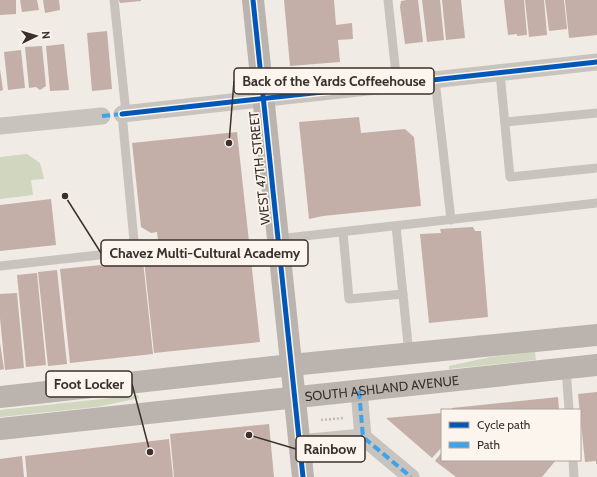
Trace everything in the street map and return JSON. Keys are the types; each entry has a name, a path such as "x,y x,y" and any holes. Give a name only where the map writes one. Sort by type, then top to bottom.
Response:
{"main road":[{"name":"WEST 47TH STREET","path":"253,0 290,365 303,477"},
{"path":"0,397 290,365 597,335"},
{"name":"SOUTH ASHLAND AVENUE","path":"0,429 294,399 597,365"}],"street":[{"path":"124,113 597,62"},
{"path":"0,126 102,116"},
{"path":"359,392 363,437 411,477"},
{"path":"299,444 363,437"}],"lane":[{"path":"0,266 135,251 114,0"},
{"path":"388,0 397,84"},
{"path":"500,73 510,177 597,168"},
{"path":"435,80 450,220"},
{"path":"505,122 597,113"},
{"path":"278,239 597,203"},
{"path":"396,226 409,354"},
{"path":"343,232 350,299 403,294"},
{"path":"566,368 569,409"},
{"path":"573,461 574,477"}],"path":[{"path":"321,420 349,418"}],"green space":[{"path":"27,154 40,163 44,179 31,180 33,195 0,199 0,157"},
{"path":"535,352 536,360 449,369 449,366 491,357"},
{"path":"138,395 139,398 97,407 0,417 0,410"}],"building":[{"path":"0,0 16,0 16,14 0,15"},
{"path":"20,0 37,0 39,10 22,12"},
{"path":"43,0 59,0 60,10 45,13"},
{"path":"119,0 141,0 141,1 120,3"},
{"path":"284,0 334,0 336,25 352,23 353,39 338,40 340,62 290,66"},
{"path":"418,0 423,42 405,44 400,7 401,1"},
{"path":"422,0 440,0 444,40 427,42"},
{"path":"442,0 461,0 465,38 446,40"},
{"path":"504,0 524,0 527,35 508,35"},
{"path":"525,0 544,0 547,35 529,37"},
{"path":"545,0 564,0 567,29 549,31"},
{"path":"565,0 597,0 597,35 569,38"},
{"path":"107,31 112,89 92,91 87,33"},
{"path":"64,44 69,90 50,91 46,46"},
{"path":"42,46 46,86 40,90 36,87 29,88 25,47"},
{"path":"21,50 25,88 8,90 4,52"},
{"path":"0,69 3,90 0,91"},
{"path":"359,117 361,133 405,129 414,137 421,206 323,216 309,219 299,122"},
{"path":"237,132 260,342 154,353 144,260 160,258 157,232 151,233 141,227 132,143"},
{"path":"51,199 56,245 0,251 0,205"},
{"path":"473,227 475,231 481,231 488,317 429,323 420,234 441,233 440,229"},
{"path":"143,261 153,354 70,363 60,269"},
{"path":"57,270 67,364 48,366 38,272"},
{"path":"37,273 46,365 26,367 17,275"},
{"path":"17,293 24,368 5,370 0,318 0,294"},
{"path":"0,343 4,369 0,370"},
{"path":"597,392 597,464 596,461 585,462 581,409 580,409 578,394"},
{"path":"558,397 559,409 452,409"},
{"path":"441,413 441,448 432,458 386,418"},
{"path":"269,424 274,477 174,477 170,434"},
{"path":"169,439 173,477 27,477 25,456"},
{"path":"441,453 441,461 555,461 542,477 456,477 435,461"},
{"path":"22,456 24,477 0,477 0,459"}],"marked path":[{"path":"102,116 122,114"},
{"path":"359,391 363,437 411,477"},
{"path":"299,443 363,437"}],"cycle path":[{"path":"253,0 303,477"},
{"path":"122,114 597,62"}],"place":[{"name":"Back of the Yards Coffeehouse","path":"229,143"},
{"name":"Chavez Multi-Cultural Academy","path":"65,196"},
{"name":"Rainbow","path":"249,435"},
{"name":"Foot Locker","path":"150,452"}]}
